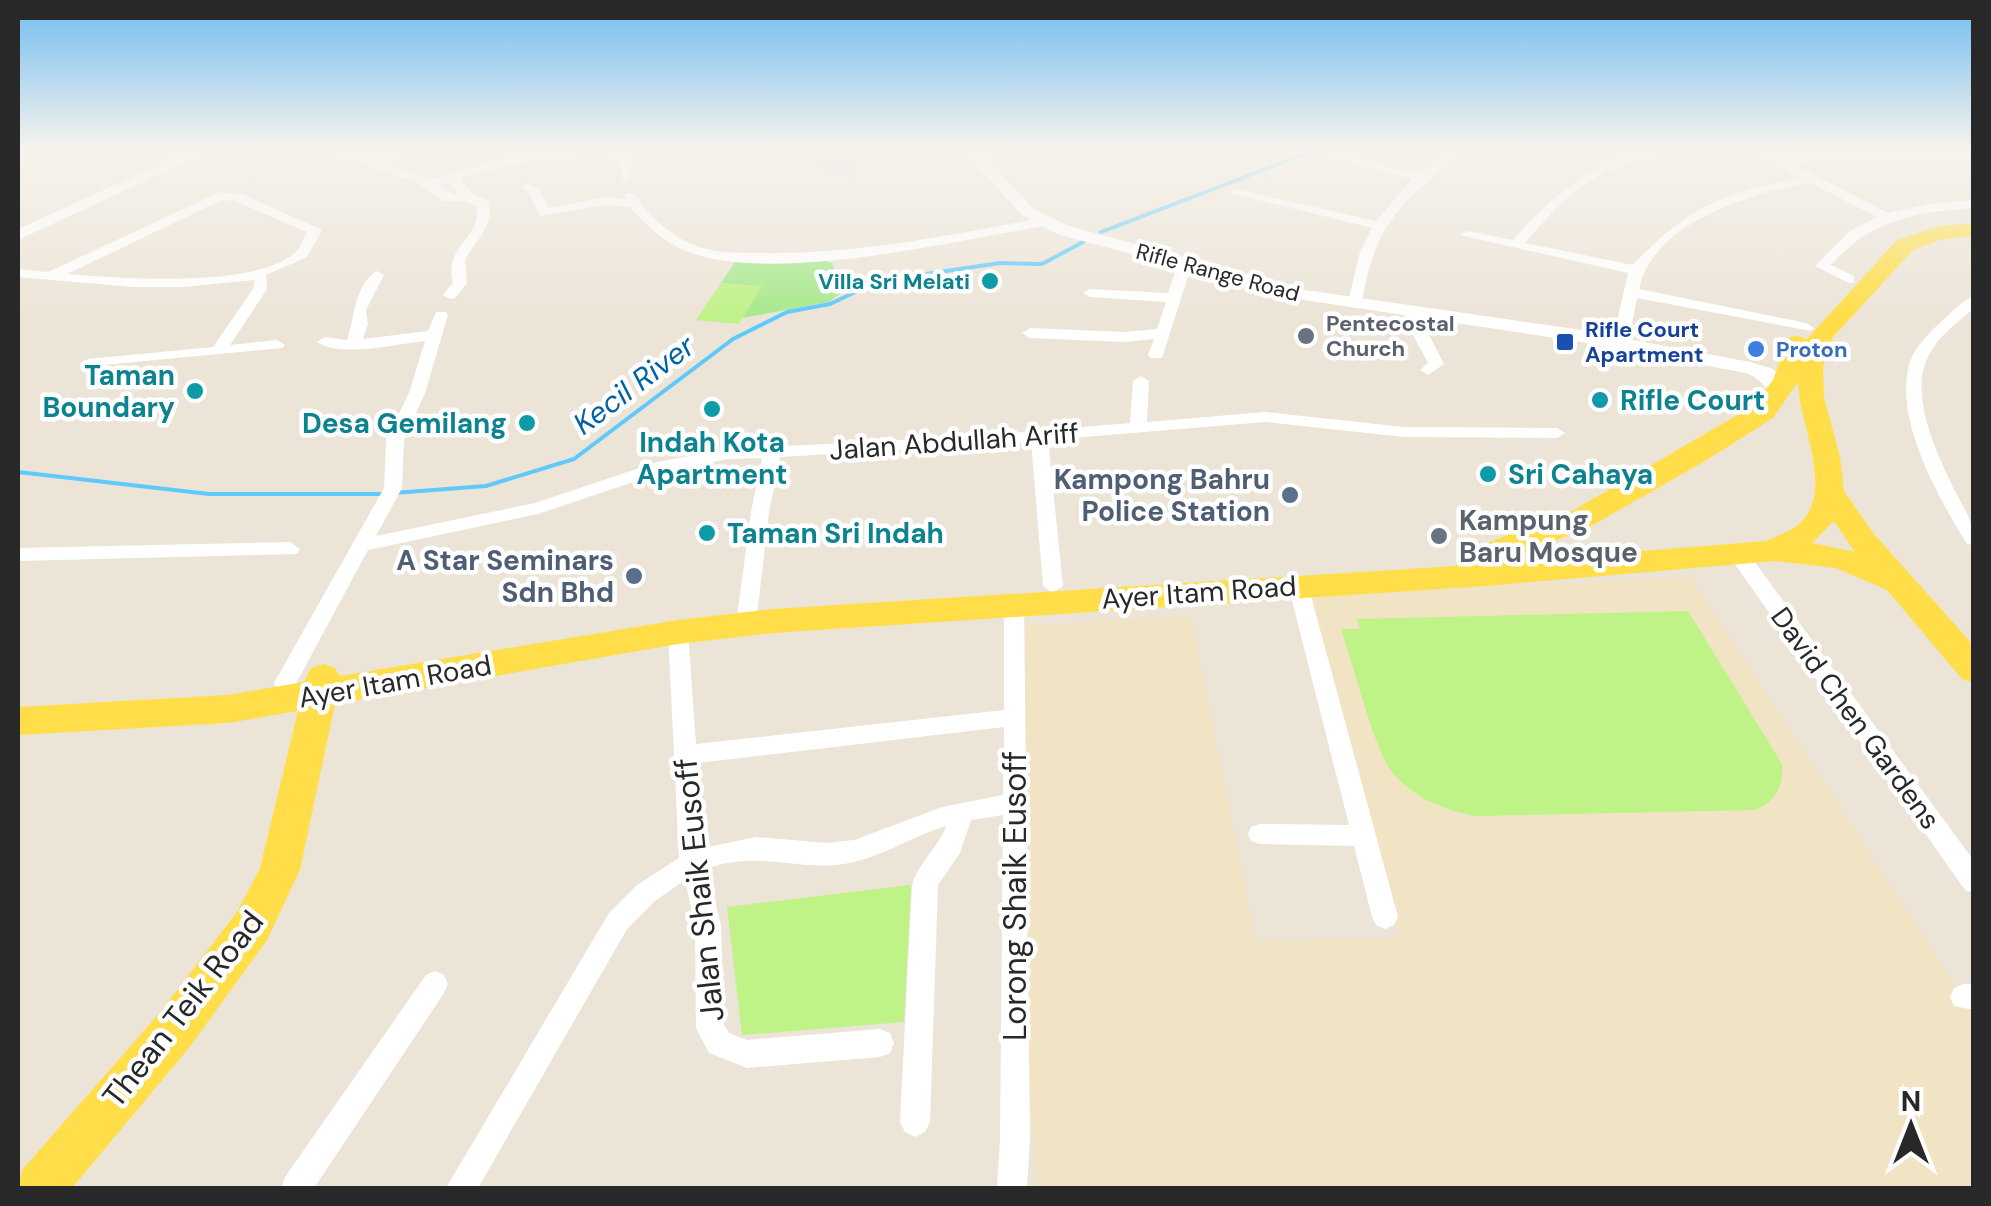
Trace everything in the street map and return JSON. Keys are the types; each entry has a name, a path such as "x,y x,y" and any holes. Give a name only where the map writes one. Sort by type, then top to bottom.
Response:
{"main road":[{"path":"1782,392 1806,328 1874,248 1904,228 1974,215"},
{"path":"1974,229 1940,232 1904,244 1813,348 1808,372 1832,496 1864,541 1974,670"},
{"name":"Ayer Itam Road","path":"18,721 185,708 228,709 309,685 746,616 1053,586 1470,562 1500,554 1586,514 1764,412 1782,392"},
{"name":"Ayer Itam Road","path":"309,685 678,632 746,616 1014,604 1672,561 1772,551 1809,536 1822,522 1832,496"},
{"path":"1586,514 1581,534 1601,552 1672,561"},
{"path":"1772,551 1833,555 1854,561 1910,596"},
{"name":"Thean Teik Road","path":"40,1188 173,1032 252,926 280,870 309,685"}],"street":[{"path":"18,235 85,204"},
{"path":"49,277 196,204"},
{"path":"18,273 163,285 258,273 299,255 313,240 314,230 255,204"},
{"path":"450,295 460,283 454,270 457,260 483,227 483,204"},
{"path":"541,204 545,212 586,204"},
{"path":"636,204 684,245 701,252 732,256 826,254 1043,222"},
{"name":"Rifle Range Road","path":"1021,204 1043,222 1284,291 1762,366 1782,365 1794,357"},
{"path":"1286,204 1378,225"},
{"path":"1355,302 1359,270 1378,225 1397,204"},
{"path":"1516,244 1550,204"},
{"path":"1620,342 1636,270 1669,235 1718,204"},
{"path":"1862,204 1885,216"},
{"path":"1849,278 1822,266 1844,238 1885,216 1972,204"},
{"path":"1467,234 1636,270"},
{"path":"1156,354 1185,264"},
{"path":"218,350 260,289 262,280 258,273"},
{"path":"354,344 360,324 357,316 377,275"},
{"path":"1631,292 1806,328"},
{"path":"1090,293 1175,298"},
{"path":"1974,300 1924,350 1916,368 1917,406 1926,442 1974,539"},
{"path":"1421,311 1418,327 1436,364 1428,370"},
{"path":"309,685 362,545 390,492 395,440 416,394 440,315"},
{"path":"1030,333 1124,337 1163,333"},
{"path":"325,342 354,344 434,335"},
{"name":"Rifle Range Road","path":"1620,342 1760,370 1782,392"},
{"path":"88,364 277,344"},
{"path":"1138,428 1141,382"},
{"name":"Jalan Abdullah Ariff","path":"362,545 538,508 670,464 772,452 1264,418 1404,432 1557,433"},
{"path":"1039,436 1053,586"},
{"path":"746,616 772,452"},
{"path":"18,556 290,549"},
{"name":"David Chen Gardens","path":"1739,555 1974,882"},
{"path":"1298,585 1385,918"},
{"name":"Lorong Shaik Eusoff","path":"1012,1188 1018,1138 1013,1024 1014,604"},
{"name":"Jalan Shaik Eusoff","path":"678,632 692,866 702,886 708,917 710,1028 718,1042 747,1054 880,1043"},
{"path":"684,755 1016,717"},
{"path":"460,1188 595,955 637,897 674,872 710,856 757,848 806,856 856,851 904,836 934,819 1014,803"},
{"path":"915,1122 925,885 928,874 952,844 962,813"},
{"path":"1260,834 1362,836"},
{"path":"296,1188 435,984"}],"shaded area":[{"path":"1691,577 1973,1012 1973,1188 1036,1188 1024,967 1026,625 1191,616 1256,941 1399,938 1308,595"}],"green space":[{"path":"736,261 832,263 842,292 829,302 742,318 761,287 721,283"},
{"path":"721,283 762,286 739,324 696,320"},
{"path":"1688,611 1782,764 1777,792 1755,810 1477,816 1441,806 1418,795 1390,769 1370,723 1341,629 1360,629 1357,619"},
{"path":"911,885 904,1022 742,1035 727,907"}],"waterway":[{"name":"Kecil River","path":"1101,232 1174,204"},
{"name":"Kecil River","path":"394,493 486,486 574,459 733,339 787,312 830,304 866,287 906,277 1000,263 1042,264 1083,242"},
{"name":"Kecil River","path":"18,472 209,494 383,494"}],"place":[{"name":"Villa Sri Melati","path":"990,281"},
{"name":"Pentecostal Church","path":"1306,336"},
{"name":"Rifle Court Apartment","path":"1565,342"},
{"name":"Proton","path":"1756,349"},
{"name":"Taman Boundary","path":"195,391"},
{"name":"Rifle Court","path":"1600,400"},
{"name":"Indah Kota Apartment","path":"712,409"},
{"name":"Desa Gemilang","path":"527,423"},
{"name":"Sri Cahaya","path":"1488,474"},
{"name":"Kampong Bahru Police Station","path":"1290,495"},
{"name":"Taman Sri Indah","path":"707,533"},
{"name":"Kampung Baru Mosque","path":"1439,536"},
{"name":"A Star Seminars Sdn Bhd","path":"634,576"}]}
